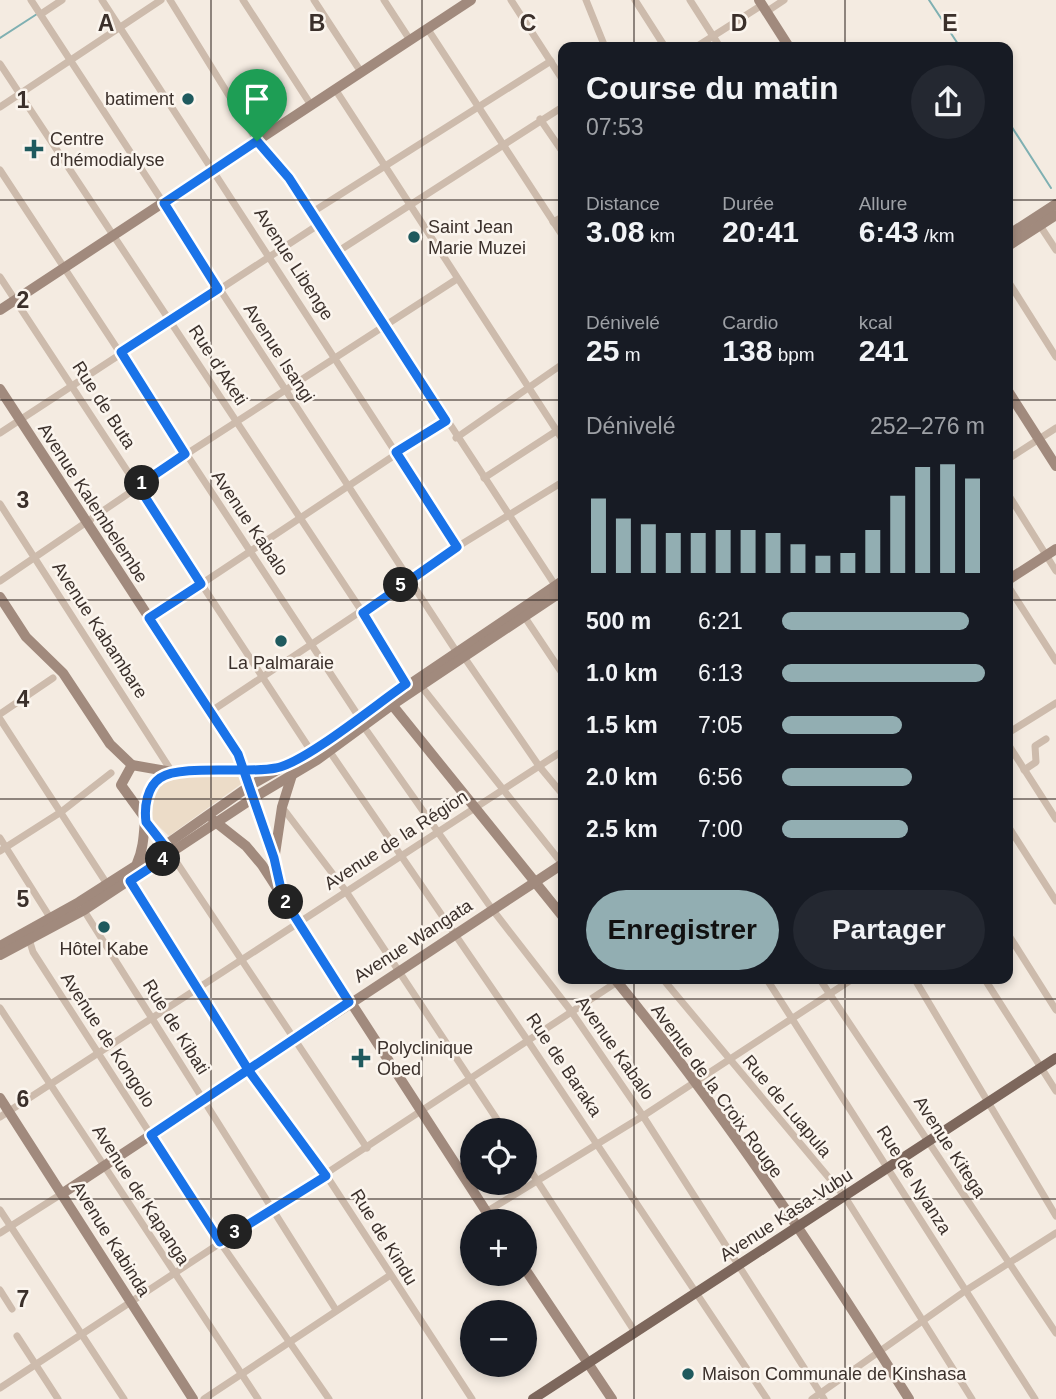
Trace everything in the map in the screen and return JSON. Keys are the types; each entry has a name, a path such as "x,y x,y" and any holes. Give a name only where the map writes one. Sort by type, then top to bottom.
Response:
{"main road":[{"name":"Avenue Kasa-Vubu","path":"533,1399 1056,1058"}],"street":[{"name":"Avenue Isangi","path":"31,0 408,580 539,766 558,789"},
{"path":"41,14 62,0"},
{"name":"Avenue Libenge","path":"102,0 337,358 457,547"},
{"path":"0,107 161,0"},
{"path":"170,0 257,141 289,178 456,438 548,574 558,582"},
{"path":"243,0 311,105"},
{"path":"314,0 361,72"},
{"path":"384,0 410,40"},
{"path":"0,310 410,40 455,4 471,0"},
{"path":"511,0 558,72"},
{"path":"586,0 603,42"},
{"path":"635,0 662,42"},
{"path":"690,0 717,42"},
{"path":"704,42 762,5 784,0"},
{"path":"762,5 786,42"},
{"path":"426,28 558,229"},
{"path":"311,214 551,61"},
{"name":"Rue d'Aketi","path":"0,64 297,517 363,613 406,684"},
{"path":"335,89 558,434"},
{"path":"337,253 558,109"},
{"path":"541,119 558,145"},
{"name":"Avenue Kabalo","path":"0,170 361,722 492,909 571,1011 643,1116 823,1396"},
{"path":"1013,242 1056,204"},
{"path":"1013,232 1056,215"},
{"path":"553,222 558,219"},
{"path":"1037,221 1056,250"},
{"path":"0,433 318,225"},
{"name":"Rue de Buta","path":"0,276 311,751"},
{"path":"0,581 185,454 457,279"},
{"path":"1013,289 1056,356"},
{"path":"456,438 558,367"},
{"name":"Avenue Kalembelembe","path":"0,389 210,712 244,770 274,858 283,898"},
{"path":"1013,399 1056,466"},
{"path":"149,618 251,552 345,485 446,421"},
{"path":"1013,456 1056,428"},
{"path":"484,478 556,431"},
{"path":"210,712 363,613 457,547 558,485"},
{"path":"1013,502 1056,571"},
{"name":"Avenue Kabambare","path":"0,505 172,772"},
{"path":"1013,577 1056,549"},
{"path":"389,702 406,684 460,654 558,587"},
{"path":"1013,594 1056,661"},
{"path":"0,597 26,637 63,673 110,744 132,765 151,771 172,772 279,768"},
{"path":"522,613 558,667"},
{"path":"0,946 130,881 207,816 251,785 361,722 389,702 421,686 460,654"},
{"path":"54,678 0,716 107,884"},
{"path":"421,686 558,858"},
{"path":"389,702 558,911"},
{"path":"1013,730 1056,703"},
{"path":"0,955 81,906 137,864 216,823 330,752 361,722"},
{"path":"1024,770 1036,762 1035,746 1046,739"},
{"name":"Rue de Baraka","path":"330,752 597,1143 766,1399"},
{"path":"1013,752 1056,819"},
{"name":"Avenue de la Région","path":"5,1114 345,890 558,754"},
{"path":"132,765 121,785 146,822 169,849 239,960 367,1149"},
{"path":"137,864 143,850 146,805 153,786 172,772"},
{"path":"3,849 61,812 111,773"},
{"path":"274,858 282,807 292,775"},
{"path":"282,807 345,890 497,1118"},
{"path":"207,816 247,846 484,1209"},
{"path":"1013,834 1056,901"},
{"path":"0,838 3,849 51,919"},
{"name":"Avenue Wangata","path":"0,1233 249,1071 396,970 558,867"},
{"name":"Rue de Kindu","path":"130,881 249,1071 326,1176 472,1399"},
{"name":"Rue de Kibati","path":"81,906 336,1310"},
{"name":"Avenue de Kongolo","path":"29,939 33,952 95,1053 220,1242 329,1399"},
{"path":"1013,942 1056,1010"},
{"path":"0,1388 220,1242 422,1113 611,984"},
{"name":"Avenue de la Croix Rouge","path":"622,984 798,1228 909,1399"},
{"name":"Rue de Luapula","path":"667,984 845,1197 972,1399"},
{"name":"Rue de Nyanza","path":"770,984 1035,1399"},
{"name":"Avenue Kitega","path":"823,984 1056,1333"},
{"path":"491,1209 643,1116 845,984"},
{"path":"918,984 1056,1216"},
{"path":"988,984 1056,1091"},
{"name":"Avenue de Kapanga","path":"0,1008 258,1399"},
{"name":"Avenue Kabinda","path":"0,1098 5,1114 63,1193 193,1399"},
{"path":"538,1181 635,1332"},
{"path":"0,1210 124,1399"},
{"path":"812,1399 823,1396 923,1320 1056,1233"},
{"path":"204,1399 389,1276"},
{"path":"537,1286 612,1399"},
{"path":"0,1290 12,1309"},
{"path":"17,1336 58,1399"}],"shaded area":[{"path":"242,774 244,782 169,836 145,813 160,778"}],"waterway":[{"path":"929,0 957,42"},
{"path":"0,38 37,14"},
{"path":"1013,129 1051,188"}],"place":[{"name":"batiment","path":"188,99"},
{"name":"Centre d'hémodialyse","path":"34,149"},
{"name":"Saint Jean Marie Muzei","path":"414,237"},
{"name":"La Palmaraie","path":"281,641"},
{"name":"Hôtel Kabe","path":"104,927"},
{"name":"Polyclinique Obed","path":"361,1058"},
{"name":"Maison Communale de Kinshasa","path":"688,1374"}],"route":[{"path":"257,141 164,203 218,289 121,352 185,454 138,486 201,584 149,618 238,754 244,770 251,785 274,858 283,898 349,1002 249,1071 151,1135 220,1242 326,1176 249,1071 130,881 171,854 146,822 149,793 160,778 172,772 228,771 244,770 269,769 279,768 311,751 406,684 363,613 457,547 396,452 446,421 289,178 257,141"}]}
